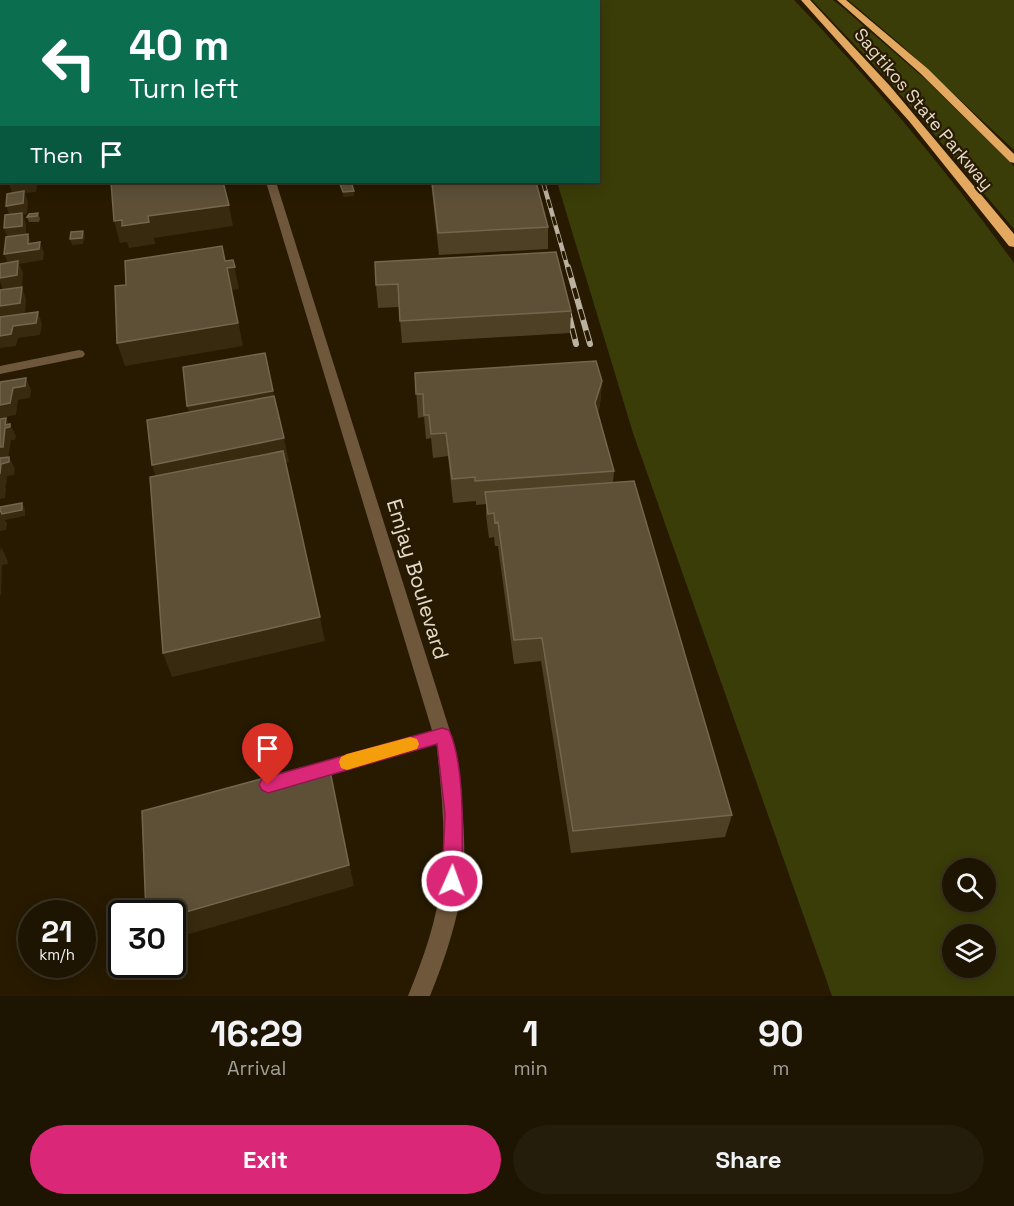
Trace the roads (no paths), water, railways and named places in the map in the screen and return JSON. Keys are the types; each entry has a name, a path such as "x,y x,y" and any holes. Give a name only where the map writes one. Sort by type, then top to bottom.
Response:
{"highway":[{"name":"Sagtikos State Parkway","path":"805,0 880,81 942,153 1014,243"},
{"name":"Sagtikos State Parkway","path":"841,0 924,71 1014,160"}],"street":[{"name":"Emjay Boulevard","path":"271,183 446,747 454,814 452,881 437,951 419,996"},
{"path":"0,370 79,354"}],"lane":[{"path":"307,774 442,735"}],"railway":[{"path":"543,183 568,269"},
{"path":"568,267 590,344"},
{"path":"567,307 576,344"}]}
